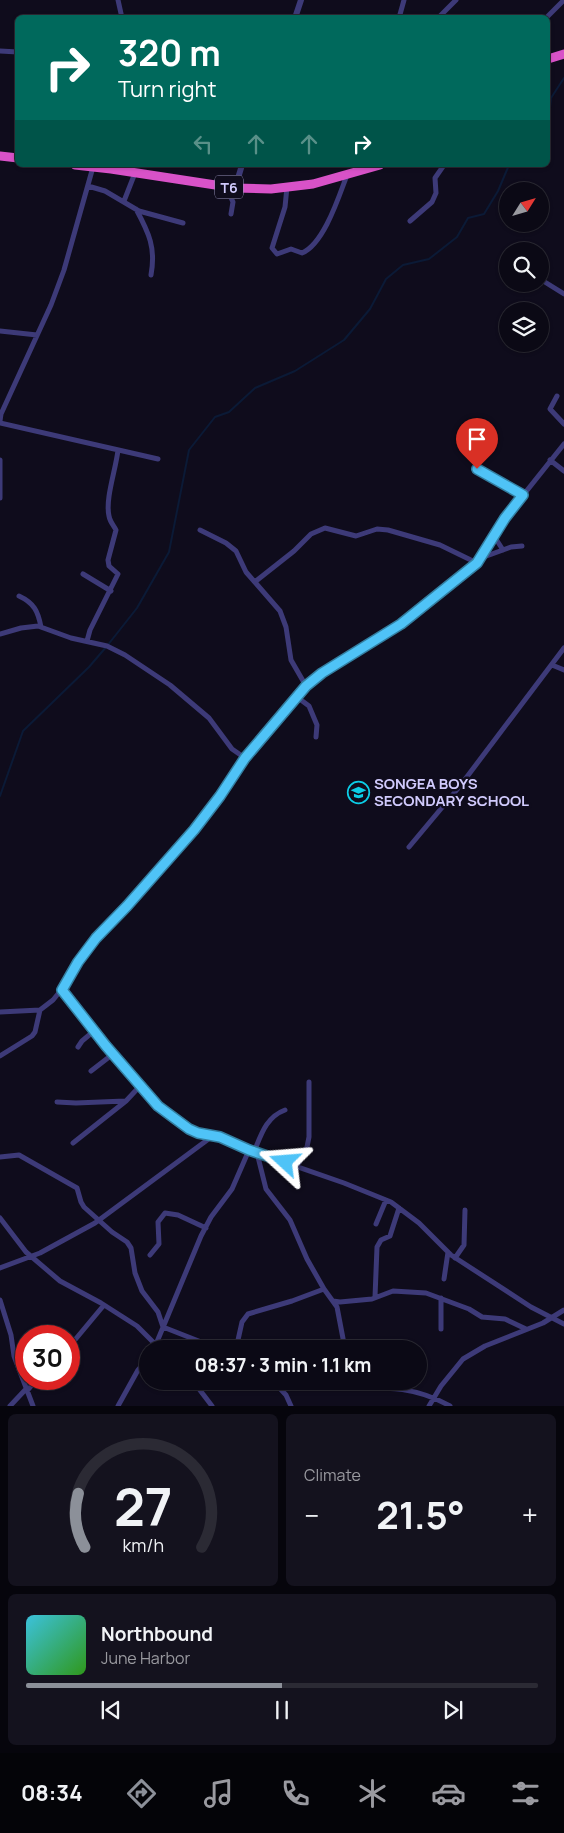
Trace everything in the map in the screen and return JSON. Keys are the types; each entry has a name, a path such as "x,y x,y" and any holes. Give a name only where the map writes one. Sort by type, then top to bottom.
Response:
{"highway":[{"path":"550,58 564,54"},
{"path":"0,156 15,158"},
{"name":"T6","path":"93,167 235,188 271,189 313,184 373,167"}],"street":[{"path":"118,0 121,15"},
{"path":"297,15 301,0"},
{"path":"400,15 404,0"},
{"path":"441,15 456,0"},
{"path":"549,15 564,0"},
{"path":"0,51 15,52"},
{"path":"93,167 64,270 0,422 158,459"},
{"path":"235,188 241,167"},
{"path":"410,221 432,202 436,193 435,178 443,167"},
{"path":"124,201 135,173"},
{"path":"287,187 285,207 272,248 277,254 291,249 302,253 314,245 322,232 347,175"},
{"path":"88,186 105,191 135,209 153,216 183,223"},
{"path":"225,186 233,202 231,214"},
{"path":"135,209 147,230 153,251 154,261 151,275"},
{"path":"549,285 564,294"},
{"path":"0,331 37,335"},
{"path":"557,396 550,409 564,424"},
{"path":"0,1012 40,1010 53,1000 62,990 78,962 96,938 194,830 220,796 245,758 306,686 322,673 392,630 477,563 505,518 564,444"},
{"path":"87,641 90,630 118,574 109,566 108,560 116,530 108,515 110,488 116,468 118,450"},
{"path":"0,460 0,498"},
{"path":"550,460 564,472"},
{"path":"477,469 523,495"},
{"path":"256,582 294,551 311,534 325,528 356,536 377,528 388,530 440,545 477,563"},
{"path":"200,530 226,543 236,551 246,572 280,611 286,627 291,660 306,686"},
{"path":"494,536 502,550"},
{"path":"481,558 511,547 522,546"},
{"path":"84,574 111,591"},
{"path":"19,596 36,608 41,627"},
{"path":"0,634 26,628 41,627 71,638 107,646 125,655 170,685 211,720 232,749 245,758"},
{"path":"409,847 460,786 564,648"},
{"path":"552,665 564,670"},
{"path":"297,697 309,706 317,725 316,737"},
{"path":"62,990 113,1054 158,1106 189,1129 198,1133 214,1135 253,1152 297,1166 386,1200 427,1230 455,1258 531,1307 564,1324"},
{"path":"0,1056 32,1036 35,1032 40,1010"},
{"path":"78,1047 94,1031"},
{"path":"91,1071 113,1054"},
{"path":"297,1166 307,1146 309,1137 309,1082"},
{"path":"73,1143 126,1101 140,1086"},
{"path":"58,1102 126,1101"},
{"path":"159,1340 190,1261 206,1228 232,1189 268,1121 285,1110"},
{"path":"0,1268 51,1248 100,1220 214,1135"},
{"path":"253,1152 266,1189 294,1226 300,1246 340,1315 344,1340"},
{"path":"0,1157 19,1155 79,1189 82,1205 112,1232 127,1242 142,1291 158,1312 163,1327"},
{"path":"376,1224 386,1200"},
{"path":"375,1297 377,1247 381,1240 390,1236 399,1208"},
{"path":"455,1258 464,1245 465,1210"},
{"path":"150,1255 160,1244 158,1222 165,1213 178,1215 206,1228"},
{"path":"0,1218 30,1257 60,1282 104,1305 145,1332 151,1340"},
{"path":"444,1279 448,1252"},
{"path":"238,1340 242,1322 248,1314 324,1289"},
{"path":"333,1301 340,1302 375,1297 393,1291 426,1293 469,1308 482,1317 506,1319 526,1329"},
{"path":"441,1298 441,1329"},
{"path":"0,1300 8,1325 15,1359"},
{"path":"80,1334 104,1305"},
{"path":"429,1406 464,1359 485,1346 552,1318 564,1310"},
{"path":"0,1329 8,1325"},
{"path":"163,1327 196,1340"},
{"path":"118,1406 139,1369"},
{"path":"10,1406 27,1390 33,1406"},
{"path":"200,1390 212,1406"},
{"path":"281,1390 291,1406"},
{"path":"412,1390 434,1397 450,1406"}],"waterway":[{"path":"550,108 551,98 564,78"},
{"path":"0,796 23,731 89,667 107,646 137,608 169,552 189,450 215,417 229,412 255,388 295,371 344,340 370,309 386,279 403,265 429,259 457,237 468,218 484,214 498,191 508,167"}],"place":[{"name":"SONGEA BOYS SECONDARY SCHOOL","path":"358,792"}],"route":[{"path":"285,1162 249,1150 220,1137 198,1133 189,1129 158,1106 106,1046 62,990 78,962 96,938 194,830 238,771 245,758 306,686 322,673 410,618 423,605 477,563 505,518 523,495 500,484 477,469"}]}
